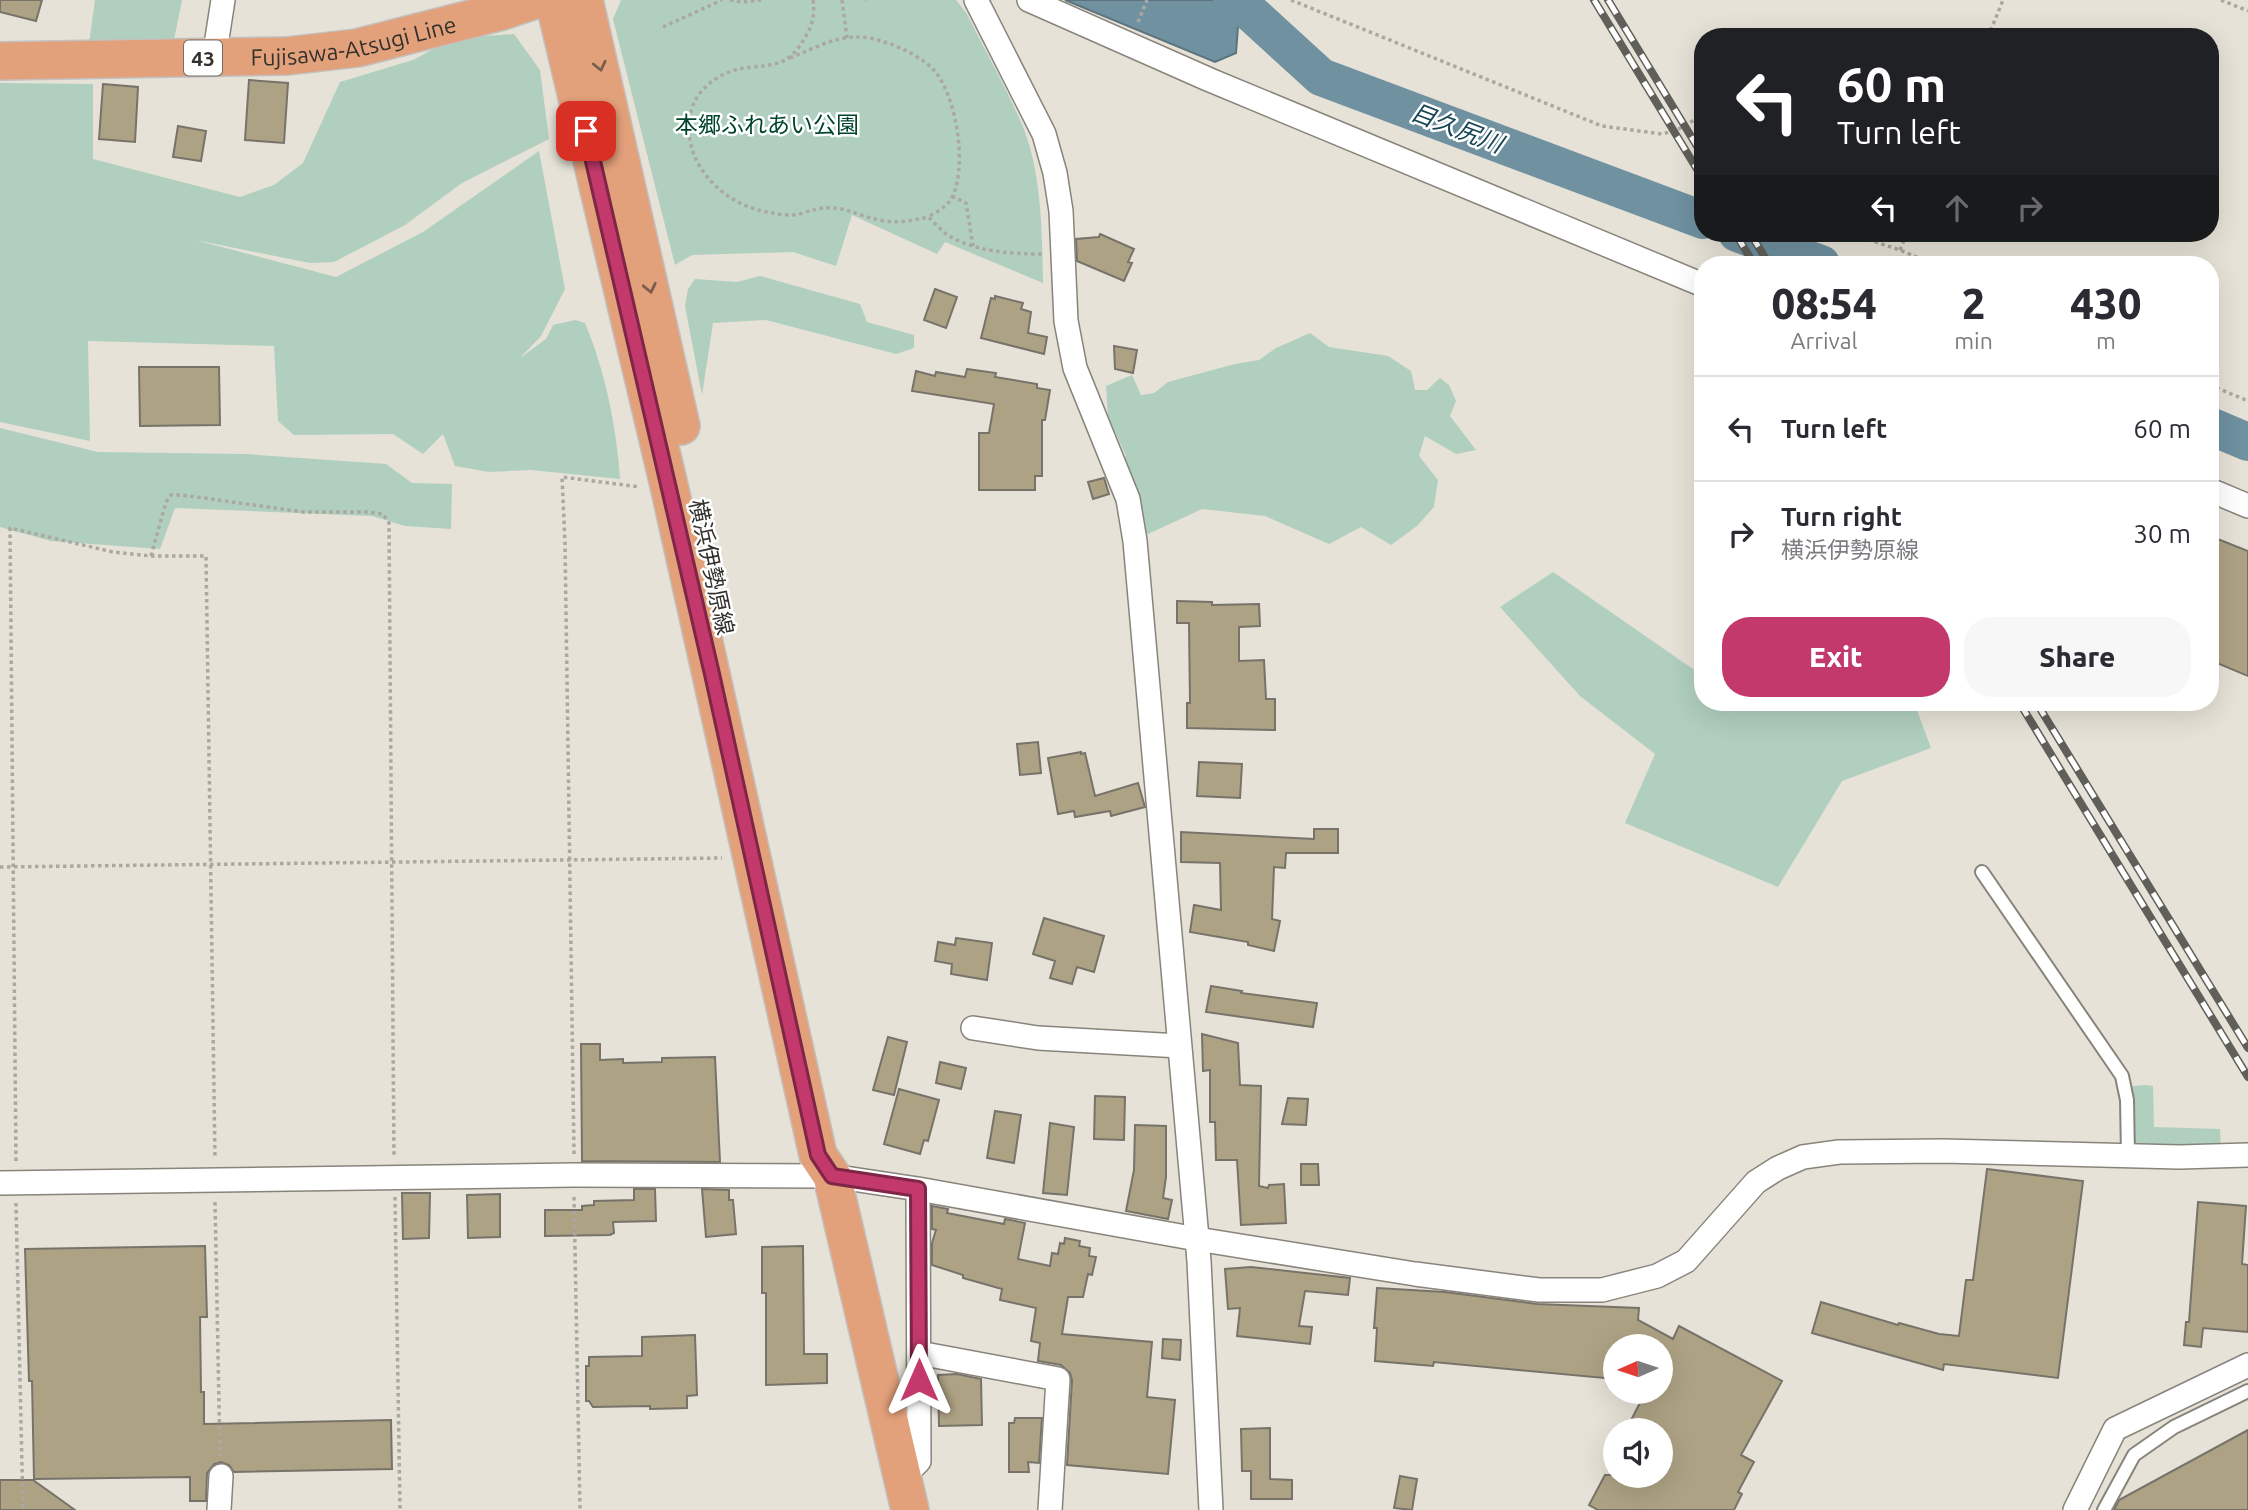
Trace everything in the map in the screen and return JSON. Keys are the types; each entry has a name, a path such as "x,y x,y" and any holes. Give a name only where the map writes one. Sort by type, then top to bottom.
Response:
{"main road":[{"name":"Fujisawa-Atsugi Line","path":"0,61 287,56 357,48 535,0"},
{"name":"横浜伊勢原線","path":"554,0 670,490 818,1155 832,1176 906,1494"},
{"name":"横浜伊勢原線","path":"584,0 806,994 838,1150 832,1176"}],"street":[{"path":"214,58 223,0"},
{"path":"976,0 1044,134 1055,173 1061,211 1066,321 1074,368 1128,499 1135,541 1197,1239 1211,1510"},
{"path":"1029,0 1223,85 1694,281"},
{"path":"2219,494 2248,506"},
{"path":"973,1028 1038,1038 1180,1045"},
{"path":"8,1183 574,1175 832,1176 1415,1274 1539,1290 1602,1290 1657,1276 1686,1261 1756,1182 1803,1157 1839,1152 1930,1151 2128,1156 2244,1155"},
{"path":"906,1494 919,1461 918,1189"},
{"path":"919,1353 1058,1379 1050,1510"},
{"path":"2075,1510 2115,1429 2248,1365"},
{"path":"219,1510 221,1476"}],"lane":[{"path":"1982,872 2122,1076 2127,1100 2128,1156"},
{"path":"2104,1510 2134,1455 2174,1427 2248,1391"}],"path":[{"path":"663,27 722,0"},
{"path":"730,0 762,0"},
{"path":"782,62 799,49 811,26 813,0"},
{"path":"842,0 847,38"},
{"path":"1138,22 1147,0"},
{"path":"1291,0 1602,126 1662,134 1694,120"},
{"path":"1992,28 2003,0"},
{"path":"2221,0 2248,11"},
{"path":"871,37 909,52 933,68 945,87 954,110 958,136 955,188 948,204 928,217 906,222 886,221 851,210 830,207 813,209 798,215 777,214 743,206 725,196 698,164 691,146 692,108 703,88 735,70 782,62 847,38 871,37"},
{"path":"952,197 966,203 973,246"},
{"path":"928,217 948,236 973,246 1006,254 1051,254"},
{"path":"1876,242 1914,256"},
{"path":"1900,250 1903,242"},
{"path":"2219,389 2248,401"},
{"path":"569,859 562,477 670,490"},
{"path":"151,556 166,502 171,495 304,512 383,514 389,523 390,862 400,1510"},
{"path":"23,1510 8,1183 14,867 10,528 78,545 151,556 206,556 221,1476"},
{"path":"0,867 754,858"}],"green space":[{"path":"95,0 182,0 173,45 89,44"},
{"name":"本郷ふれあい公園","path":"621,0 956,0 967,14 1005,88 1031,150 1040,207 1043,283 945,242 937,254 852,215 836,266 793,252 692,255 675,265 613,19"},
{"path":"514,34 540,70 549,139 462,183 405,225 334,262 310,263 195,240 336,277 423,232 539,151 565,289 541,336 520,358 546,339 553,325 575,320 585,323 609,400 620,479 531,470 489,472 455,466 443,434 423,454 393,434 294,435 278,421 274,346 88,341 90,441 0,422 0,83 93,84 93,159 240,197 274,185 303,163 340,82 413,60 454,38"},
{"path":"760,276 860,304 867,322 914,335 914,348 896,354 766,320 713,323 702,395 685,306 688,289 695,279 737,282"},
{"path":"1310,333 1329,347 1388,356 1411,371 1415,390 1427,390 1440,378 1449,385 1456,401 1450,416 1476,450 1456,454 1425,436 1419,456 1438,480 1434,507 1417,526 1391,545 1361,527 1329,544 1265,516 1202,509 1148,534 1132,523 1116,474 1126,456 1108,416 1106,386 1132,375 1141,395 1154,393 1168,382 1259,360 1276,348"},
{"path":"0,428 98,452 245,454 386,464 412,483 452,484 451,529 405,526 372,516 175,508 160,549 51,541 0,527"},
{"path":"1553,572 1694,670 1694,711 1917,711 1931,748 1842,781 1778,887 1625,823 1655,754 1580,696 1500,607"},
{"path":"2132,1086 2153,1086 2154,1127 2220,1129 2221,1151 2139,1149 2132,1140"}],"water":[{"path":"1065,0 1240,0 1236,53 1215,62"}],"building":[{"path":"0,0 42,0 36,21 0,12"},
{"path":"249,80 288,83 284,143 245,140"},
{"path":"103,84 138,87 135,142 99,139"},
{"path":"178,126 206,131 201,161 173,157"},
{"path":"1100,234 1134,249 1128,262 1132,263 1124,281 1077,261 1076,239 1099,237"},
{"path":"935,289 957,297 946,328 924,320"},
{"path":"995,296 1023,303 1021,309 1031,312 1028,333 1047,337 1044,354 981,338 991,298 995,299"},
{"path":"1114,346 1137,350 1133,373 1115,369"},
{"path":"139,367 219,367 220,425 140,426"},
{"path":"967,369 996,373 995,377 1037,384 1037,388 1050,390 1045,420 1042,420 1042,476 1035,476 1035,490 979,490 979,433 989,433 994,404 912,391 916,371 935,376 936,372 965,377"},
{"path":"1104,478 1109,494 1093,499 1088,482"},
{"path":"2219,540 2248,551 2248,676 2219,664"},
{"path":"1177,601 1212,602 1212,605 1259,604 1260,626 1239,627 1239,661 1264,660 1266,699 1275,699 1275,730 1187,728 1187,703 1190,703 1189,623 1177,623"},
{"path":"1038,742 1041,773 1020,775 1017,744"},
{"path":"1085,753 1095,796 1138,783 1145,807 1111,816 1110,811 1075,817 1074,811 1058,814 1048,758"},
{"path":"1199,762 1242,764 1240,798 1197,796"},
{"path":"1314,829 1338,829 1338,853 1286,853 1285,868 1274,867 1272,919 1280,921 1274,951 1248,945 1248,942 1190,932 1194,905 1221,910 1220,863 1181,862 1181,832 1314,839"},
{"path":"1044,918 1104,936 1094,972 1077,967 1072,984 1050,978 1055,961 1033,954"},
{"path":"956,938 992,943 987,980 951,974 952,964 935,961 938,942 955,945"},
{"path":"1211,986 1242,991 1241,993 1317,1003 1313,1027 1206,1012"},
{"path":"1202,1034 1238,1043 1240,1085 1261,1086 1259,1186 1268,1188 1269,1185 1284,1184 1286,1223 1241,1225 1237,1160 1216,1160 1215,1122 1210,1122 1210,1070 1203,1071"},
{"path":"888,1037 907,1042 894,1095 873,1090"},
{"path":"581,1044 600,1044 600,1060 623,1059 623,1063 662,1062 662,1058 715,1057 720,1162 582,1161"},
{"path":"940,1062 966,1068 961,1089 936,1083"},
{"path":"899,1089 939,1100 928,1141 924,1140 920,1154 884,1144"},
{"path":"1095,1096 1125,1097 1124,1140 1094,1139"},
{"path":"1288,1098 1308,1099 1306,1125 1282,1124"},
{"path":"995,1111 1021,1115 1014,1163 987,1158"},
{"path":"1050,1123 1074,1127 1067,1195 1043,1193"},
{"path":"1135,1125 1166,1126 1166,1177 1163,1198 1172,1200 1168,1219 1126,1211 1134,1170"},
{"path":"1301,1164 1318,1164 1319,1185 1301,1185"},
{"path":"1987,1169 2083,1181 2058,1378 1944,1364 1943,1370 1812,1333 1821,1302 1898,1325 1899,1323 1939,1334 1959,1336 1966,1280 1973,1280"},
{"path":"634,1189 655,1189 656,1221 613,1222 614,1233 610,1235 545,1236 545,1210 582,1210 582,1206 594,1205 594,1201 634,1200"},
{"path":"702,1189 729,1190 729,1200 733,1200 736,1234 706,1237"},
{"path":"402,1193 430,1193 429,1238 403,1239"},
{"path":"500,1194 500,1237 468,1238 467,1195"},
{"path":"2198,1202 2246,1206 2242,1264 2248,1265 2248,1332 2203,1328 2201,1347 2184,1345 2186,1322 2189,1322"},
{"path":"932,1206 948,1209 947,1213 1004,1224 1005,1219 1025,1223 1018,1259 1050,1266 1052,1253 1058,1254 1060,1243 1064,1244 1065,1238 1080,1241 1079,1246 1090,1248 1089,1256 1096,1257 1092,1275 1088,1274 1083,1297 1068,1297 1062,1334 1152,1342 1147,1397 1175,1400 1168,1474 1067,1465 1072,1380 1070,1373 1061,1365 1038,1361 1040,1343 1031,1341 1036,1308 1000,1300 1002,1289 963,1278 963,1275 932,1265 932,1243 936,1230 932,1229"},
{"path":"205,1246 207,1317 200,1317 204,1424 391,1420 392,1469 234,1472 229,1465 221,1462 214,1464 207,1473 206,1501 190,1501 190,1477 34,1479 25,1249"},
{"path":"803,1246 804,1354 827,1354 827,1383 766,1385 766,1293 762,1293 762,1247"},
{"path":"1251,1267 1350,1278 1348,1295 1305,1291 1299,1326 1312,1327 1310,1344 1237,1336 1240,1308 1228,1309 1225,1269"},
{"path":"1377,1288 1445,1292 1537,1304 1639,1308 1638,1320 1664,1334 1603,1334 1603,1378 1434,1362 1433,1366 1375,1361 1377,1328 1374,1328"},
{"path":"1679,1326 1782,1381 1741,1455 1754,1462 1738,1492 1742,1494 1734,1510 1598,1510 1589,1505 1603,1479 1603,1488 1673,1488 1673,1418 1632,1418 1639,1404 1673,1404 1673,1339"},
{"path":"695,1335 697,1395 687,1396 687,1408 593,1407 586,1401 586,1366 589,1366 589,1357 642,1356 642,1337"},
{"path":"1163,1339 1181,1340 1180,1360 1162,1358"},
{"path":"957,1374 981,1379 982,1425 939,1426 938,1375"},
{"path":"1015,1418 1042,1418 1039,1463 1028,1462 1029,1472 1009,1472 1009,1423 1014,1423"},
{"path":"1270,1428 1270,1479 1292,1480 1292,1499 1251,1499 1251,1471 1242,1471 1241,1429"},
{"path":"2248,1430 2248,1510 2114,1510 2119,1500"},
{"path":"1400,1476 1417,1479 1412,1510 1394,1508"},
{"path":"0,1480 33,1480 75,1510 0,1510"}],"waterway":[{"name":"目久尻川","path":"1232,0 1241,4 1321,77 1694,217"},
{"name":"目久尻川","path":"1761,242 1799,256"},
{"name":"目久尻川","path":"2219,430 2248,442"}],"railway":[{"path":"1594,0 1694,164"},
{"path":"1608,0 1694,141"},
{"path":"1741,242 1749,256"},
{"path":"1756,242 1764,256"},
{"path":"2024,711 2248,1077"},
{"path":"2042,711 2248,1048"}],"route":[{"path":"586,131 754,858 818,1155 832,1176 918,1189 919,1380"}]}
